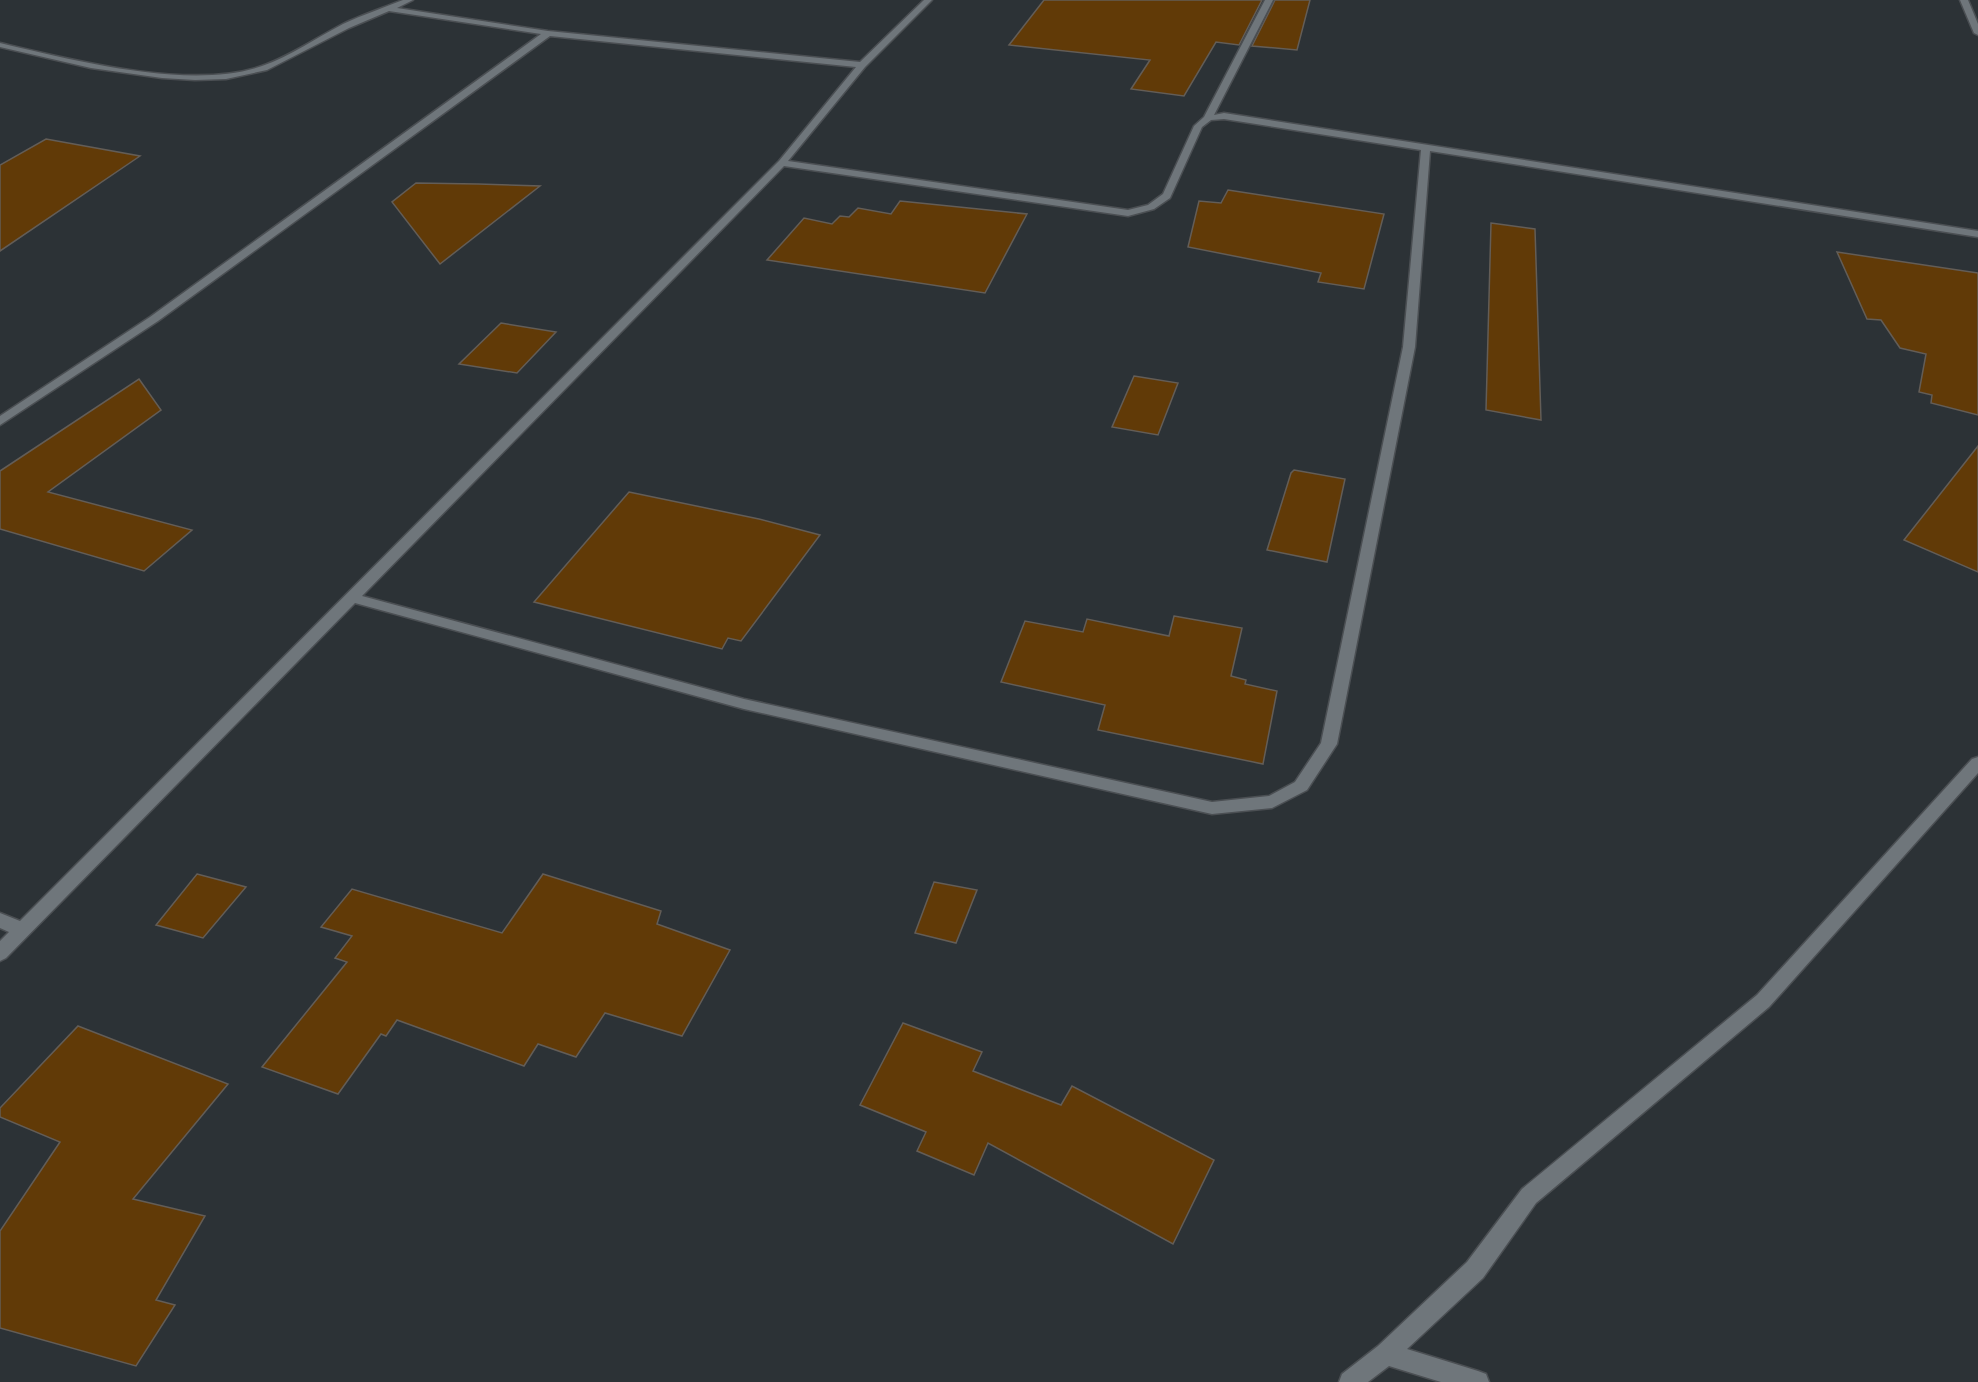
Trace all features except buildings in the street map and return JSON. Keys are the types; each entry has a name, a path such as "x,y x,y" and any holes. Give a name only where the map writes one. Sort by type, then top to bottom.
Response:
{"street":[{"path":"0,45 41,56 153,74 236,75 267,67 348,25 409,0"},
{"path":"0,953 782,163 861,65 928,0"},
{"path":"782,163 1128,213 1151,207 1167,196 1198,126 1208,118 1269,0"},
{"path":"1964,0 1978,33"},
{"path":"388,8 548,33 861,65"},
{"path":"0,421 154,319 548,33"},
{"path":"1208,118 1224,116 1978,234"},
{"path":"350,597 778,711 1212,808 1272,802 1301,786 1329,744 1409,347 1426,148"},
{"path":"1350,1382 1386,1354 1475,1270 1529,1196 1763,1001 1978,762"},
{"path":"0,920 22,930"},
{"path":"1386,1354 1478,1382"}]}
